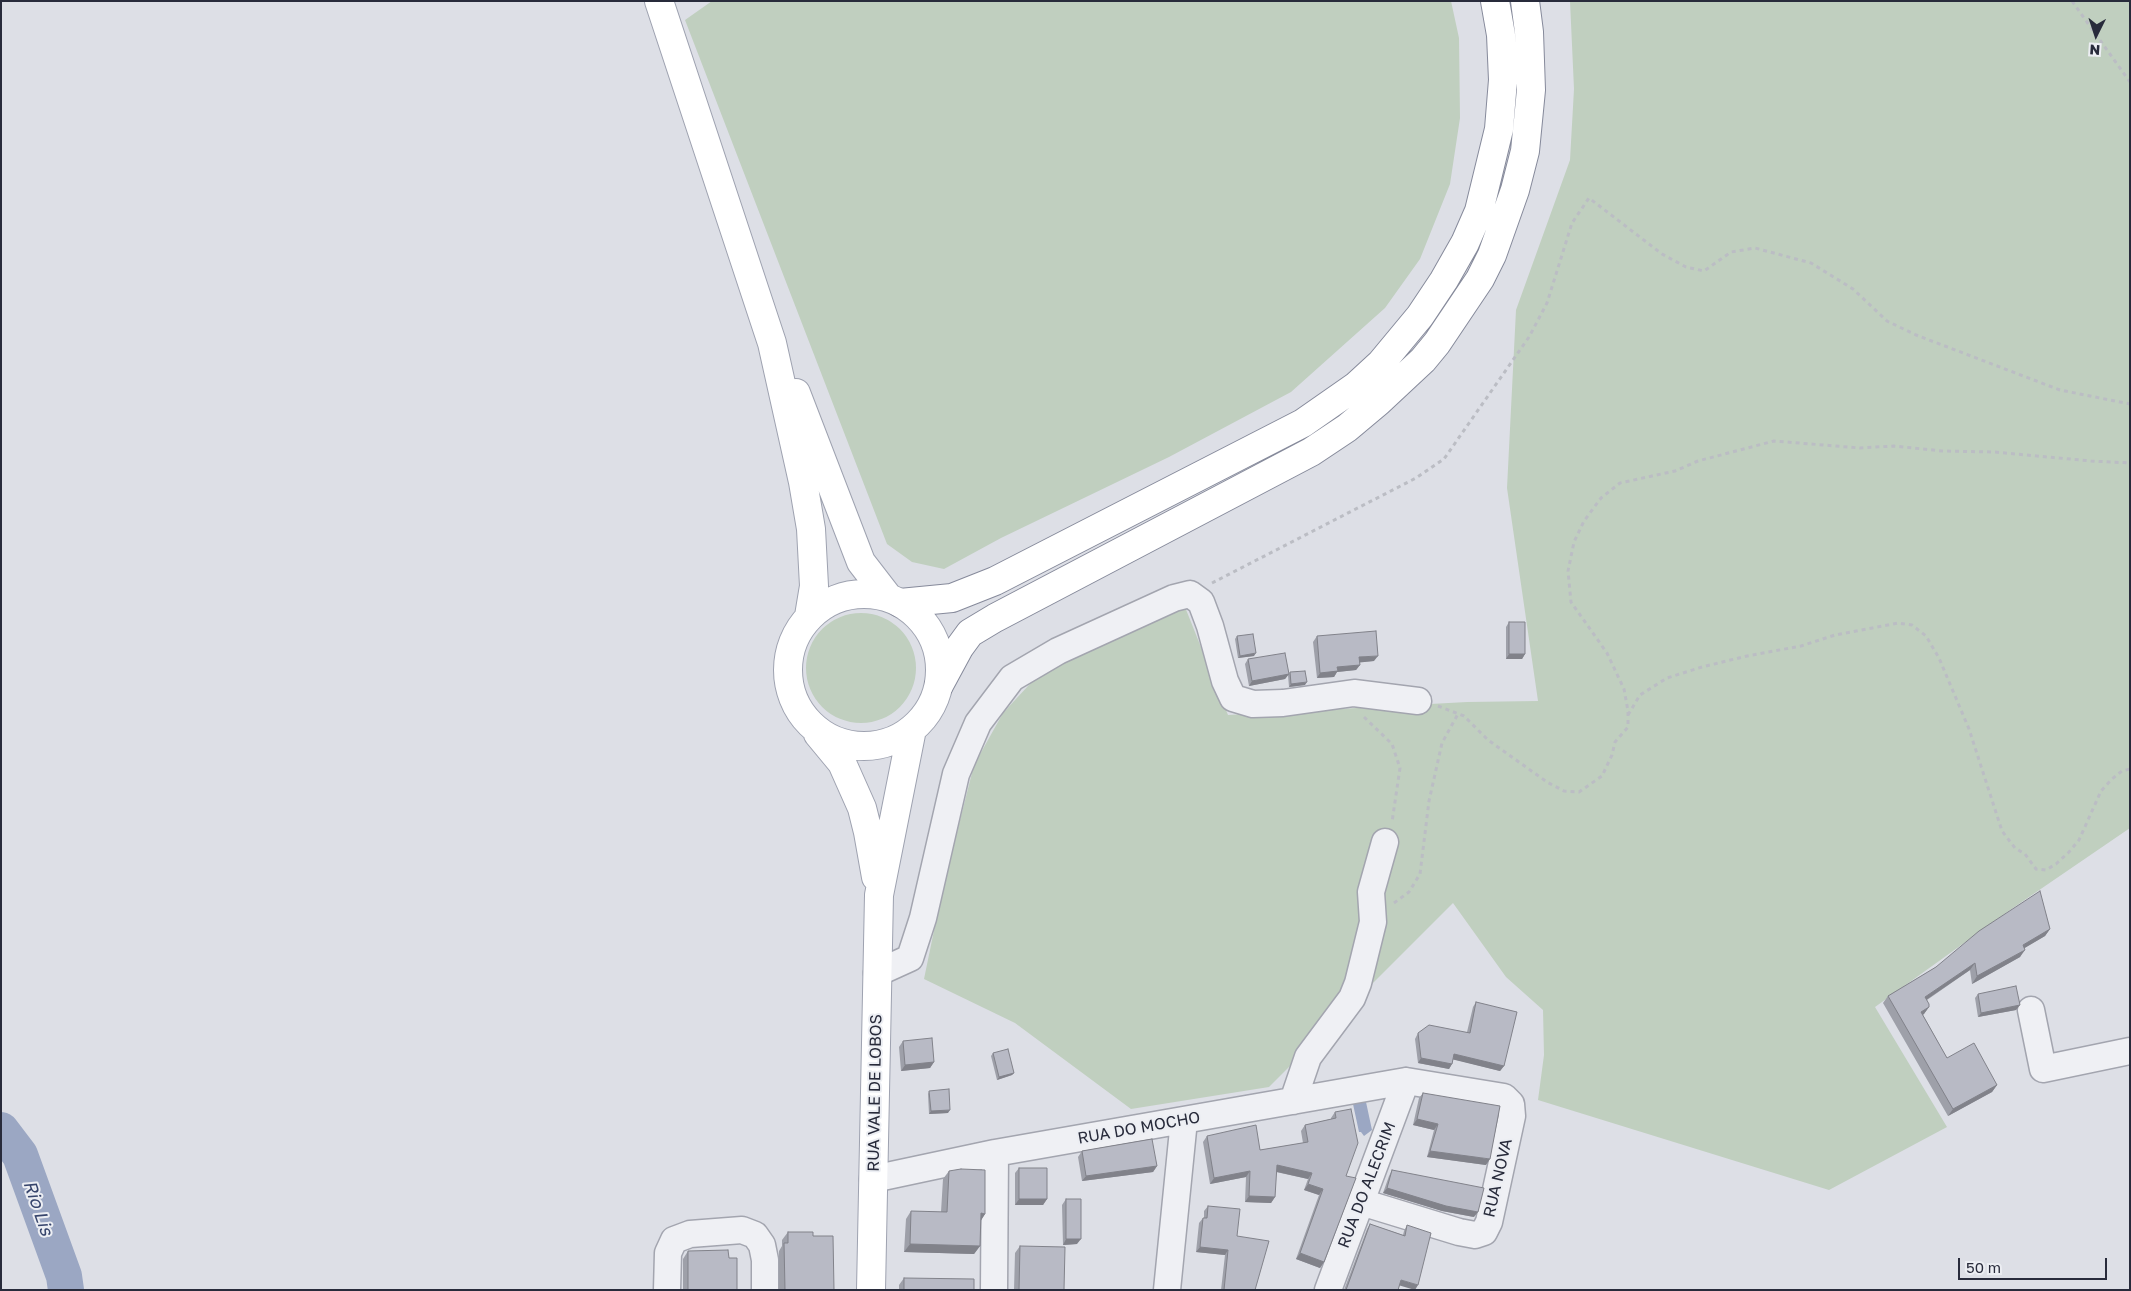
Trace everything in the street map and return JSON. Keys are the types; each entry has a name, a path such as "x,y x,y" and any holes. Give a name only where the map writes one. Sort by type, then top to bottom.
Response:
{"main road":[{"path":"659,1 772,343 803,482 811,529 814,586 809,616"},
{"path":"879,895 862,808 842,763 797,709 788,684 788,658 796,633 809,616 826,603 846,596 867,594 894,600 952,598 995,582 1277,438 1324,409 1356,386 1381,363 1425,309 1465,243 1479,211 1499,129 1503,80 1500,35 1495,1"},
{"path":"814,729 832,740 853,746 867,746 894,740 912,729 930,710 939,685 959,648 970,633 995,618 1311,452 1347,428 1423,360 1437,343 1480,279 1492,255 1515,190 1525,151 1531,90 1529,32 1525,1"},
{"path":"772,343 797,394 861,562 894,600 916,614 928,629 937,646 940,665 939,685"},
{"path":"879,895 912,729"},
{"name":"RUA VALE DE LOBOS","path":"871,1290 879,895"}],"street":[{"path":"877,973 910,958 923,918 956,774 978,723 1012,678 1058,651 1130,617 1174,598 1190,594 1201,602 1213,635 1225,681 1233,698 1253,704 1283,703 1354,693 1418,701"},
{"path":"1294,1101 1308,1057 1352,998 1358,983 1373,922 1371,892 1386,842"},
{"path":"2031,1010 2044,1069 2130,1051"},
{"name":"RUA DO MOCHO","path":"873,1179 995,1153 1406,1081"},
{"name":"RUA NOVA","path":"1361,1202 1475,1235 1484,1232 1489,1222 1512,1116 1511,1104 1504,1097 1406,1081"},
{"name":"RUA DO ALECRIM","path":"1328,1290 1406,1081"},
{"path":"1167,1290 1184,1120"},
{"path":"994,1290 995,1153"},
{"path":"667,1290 668,1253 674,1240 690,1234 742,1230 755,1235 762,1245 765,1260 765,1290"}],"path":[{"path":"2072,1 2130,82"},
{"path":"1190,594 1416,478 1444,459 1529,337 1547,303 1572,222 1589,198 1662,254 1686,267 1704,271 1731,252 1756,248 1811,263 1853,289 1886,321 1916,335 2060,390 2130,404"},
{"path":"1418,701 1446,708 1464,716 1488,740 1547,782 1564,791 1579,792 1602,776 1612,755 1615,742 1628,728 1624,689 1607,653 1571,602 1568,571 1574,542 1584,521 1601,498 1620,483 1675,471 1698,461 1774,441 1860,448 1894,446 1942,451 1994,452 2130,463"},
{"path":"1628,716 1640,695 1667,678 1747,656 1801,646 1835,635 1898,623 1912,625 1926,636 1939,658 1975,746 2002,831 2015,848 2025,854 2036,869 2046,870 2063,858 2079,840 2101,791 2122,771 2130,769"},
{"path":"1354,693 1364,718 1392,744 1400,768 1394,815 1386,842"},
{"path":"1373,922 1409,892 1420,874 1430,801 1442,742 1458,714"}],"green space":[{"path":"712,1 1451,1 1459,38 1460,118 1450,184 1420,259 1385,308 1291,392 1169,457 1001,538 944,569 912,562 887,544 685,20"},
{"path":"1570,1 2130,1 2130,828 2010,910 1875,1007 1947,1127 1829,1190 1538,1100 1544,1055 1543,1010 1506,977 1453,903 1269,1087 1131,1109 1015,1023 924,979 943,887 974,765 1003,713 1040,673 1066,657 1185,607 1228,715 1467,702 1538,701 1507,488 1516,310 1570,160 1574,89"},
{"path":"861,613 882,617 900,629 912,647 916,668 912,689 900,707 882,719 861,723 840,719 822,707 810,689 806,668 810,647 822,629 840,617"}],"water":[{"path":"1366,1102 1372,1130 1364,1136 1359,1132 1353,1104"}],"building":[{"path":"1509,622 1525,622 1525,654 1509,654"},
{"path":"1376,631 1378,656 1359,657 1360,665 1337,667 1338,671 1320,673 1317,636"},
{"path":"1253,634 1256,653 1240,656 1237,636"},
{"path":"1285,653 1289,674 1252,681 1248,659"},
{"path":"1305,671 1307,682 1291,684 1290,672"},
{"path":"2040,891 2050,929 2023,945 2025,950 1977,976 1975,963 1925,997 1929,1007 1921,1012 1947,1058 1974,1043 1997,1085 1953,1109 1888,996 1936,967 1979,931"},
{"path":"2016,986 2020,1005 1981,1013 1978,994"},
{"path":"1476,1002 1517,1012 1504,1066 1454,1054 1452,1064 1421,1058 1418,1033 1429,1025 1470,1033"},
{"path":"932,1038 934,1062 905,1065 903,1041"},
{"path":"1008,1049 1014,1073 999,1077 993,1053"},
{"path":"949,1089 950,1110 931,1111 929,1091"},
{"path":"1423,1093 1500,1106 1490,1159 1430,1151 1438,1124 1417,1119"},
{"path":"1351,1109 1358,1143 1346,1176 1356,1178 1324,1262 1300,1253 1323,1189 1308,1184 1312,1173 1277,1165 1275,1197 1249,1196 1250,1171 1214,1178 1207,1136 1256,1125 1260,1150 1308,1142 1305,1125 1336,1118 1335,1112"},
{"path":"1152,1139 1157,1166 1086,1176 1082,1151"},
{"path":"1019,1168 1047,1168 1047,1199 1019,1199"},
{"path":"961,1169 985,1170 985,1214 981,1213 980,1246 910,1244 911,1211 947,1212 949,1171"},
{"path":"1392,1170 1484,1188 1478,1212 1446,1206 1387,1188"},
{"path":"1066,1199 1081,1199 1081,1239 1066,1239"},
{"path":"1208,1206 1240,1209 1237,1236 1269,1241 1255,1290 1224,1290 1228,1250 1200,1247 1203,1218 1207,1218"},
{"path":"1370,1224 1405,1236 1407,1225 1431,1233 1418,1285 1401,1280 1398,1290 1346,1290"},
{"path":"788,1232 813,1232 813,1236 833,1236 834,1290 785,1290 784,1243 788,1243"},
{"path":"1020,1246 1065,1247 1064,1290 1019,1290"},
{"path":"728,1250 729,1258 737,1258 737,1290 688,1290 688,1251"},
{"path":"904,1278 974,1279 974,1290 904,1290"}],"waterway":[{"name":"Rio Lis","path":"1,1130 20,1155 64,1276 66,1290"}]}
